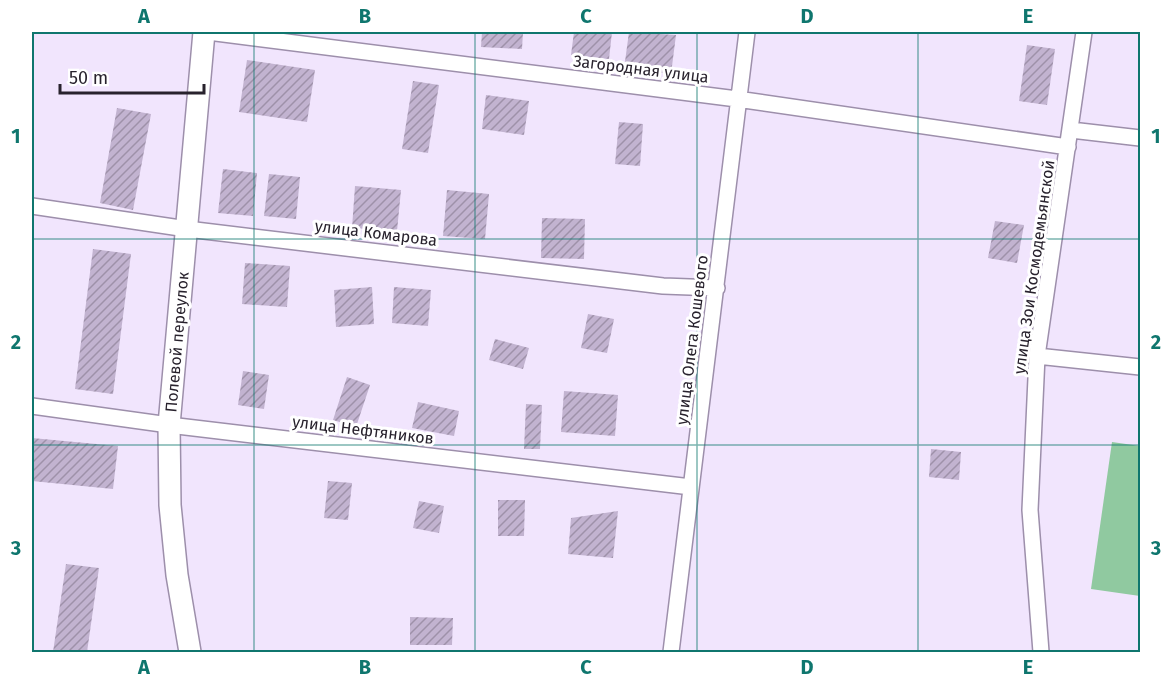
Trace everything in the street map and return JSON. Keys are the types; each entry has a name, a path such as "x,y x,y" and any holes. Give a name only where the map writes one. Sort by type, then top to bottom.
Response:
{"street":[{"name":"Загородная улица","path":"206,32 737,99 1068,147"},
{"name":"Полевой переулок","path":"190,652 177,575 170,506 169,425 206,32"},
{"name":"улица Олега Кошевого","path":"671,652 747,32"},
{"name":"улица Зои Космодемьянской","path":"1041,652 1030,510 1037,356 1084,32"},
{"path":"1071,130 1140,138"},
{"name":"улица Комарова","path":"32,206 187,229 663,286 717,288"},
{"path":"1037,356 1140,367"},
{"name":"улица Нефтяников","path":"32,406 169,425 691,487"}],"green space":[{"path":"1112,442 1140,446 1140,596 1091,589"}],"building":[{"path":"482,32 523,32 522,49 481,47"},
{"path":"574,32 612,32 609,59 571,55"},
{"path":"629,32 676,35 671,74 624,69"},
{"path":"1027,45 1055,49 1047,105 1019,101"},
{"path":"247,60 315,70 307,122 239,112"},
{"path":"413,81 439,85 428,153 402,149"},
{"path":"486,95 529,101 524,135 482,129"},
{"path":"117,108 151,114 133,210 100,203"},
{"path":"619,122 643,124 640,166 615,164"},
{"path":"223,169 257,173 253,216 218,213"},
{"path":"269,174 300,177 296,219 264,216"},
{"path":"355,186 401,190 397,231 352,228"},
{"path":"447,190 489,194 485,239 443,236"},
{"path":"542,218 585,219 584,259 541,258"},
{"path":"995,221 1024,225 1017,263 988,258"},
{"path":"93,249 131,254 113,394 75,389"},
{"path":"245,263 290,266 287,307 242,304"},
{"path":"372,287 374,324 336,327 334,290"},
{"path":"394,287 431,290 428,326 392,323"},
{"path":"588,314 614,319 607,353 581,348"},
{"path":"495,339 529,348 523,369 489,360"},
{"path":"243,371 269,375 264,409 238,405"},
{"path":"347,377 370,385 356,427 333,420"},
{"path":"564,391 618,395 615,436 561,432"},
{"path":"418,402 459,411 454,436 412,428"},
{"path":"526,404 542,405 540,449 524,449"},
{"path":"32,438 118,446 113,489 32,481"},
{"path":"931,449 961,452 959,480 929,477"},
{"path":"328,481 352,483 348,520 324,518"},
{"path":"498,500 525,500 524,536 498,536"},
{"path":"419,501 444,506 439,533 413,528"},
{"path":"618,511 613,558 568,554 571,518"},
{"path":"66,564 99,568 87,652 53,652"},
{"path":"410,617 453,618 452,645 410,645"}]}
